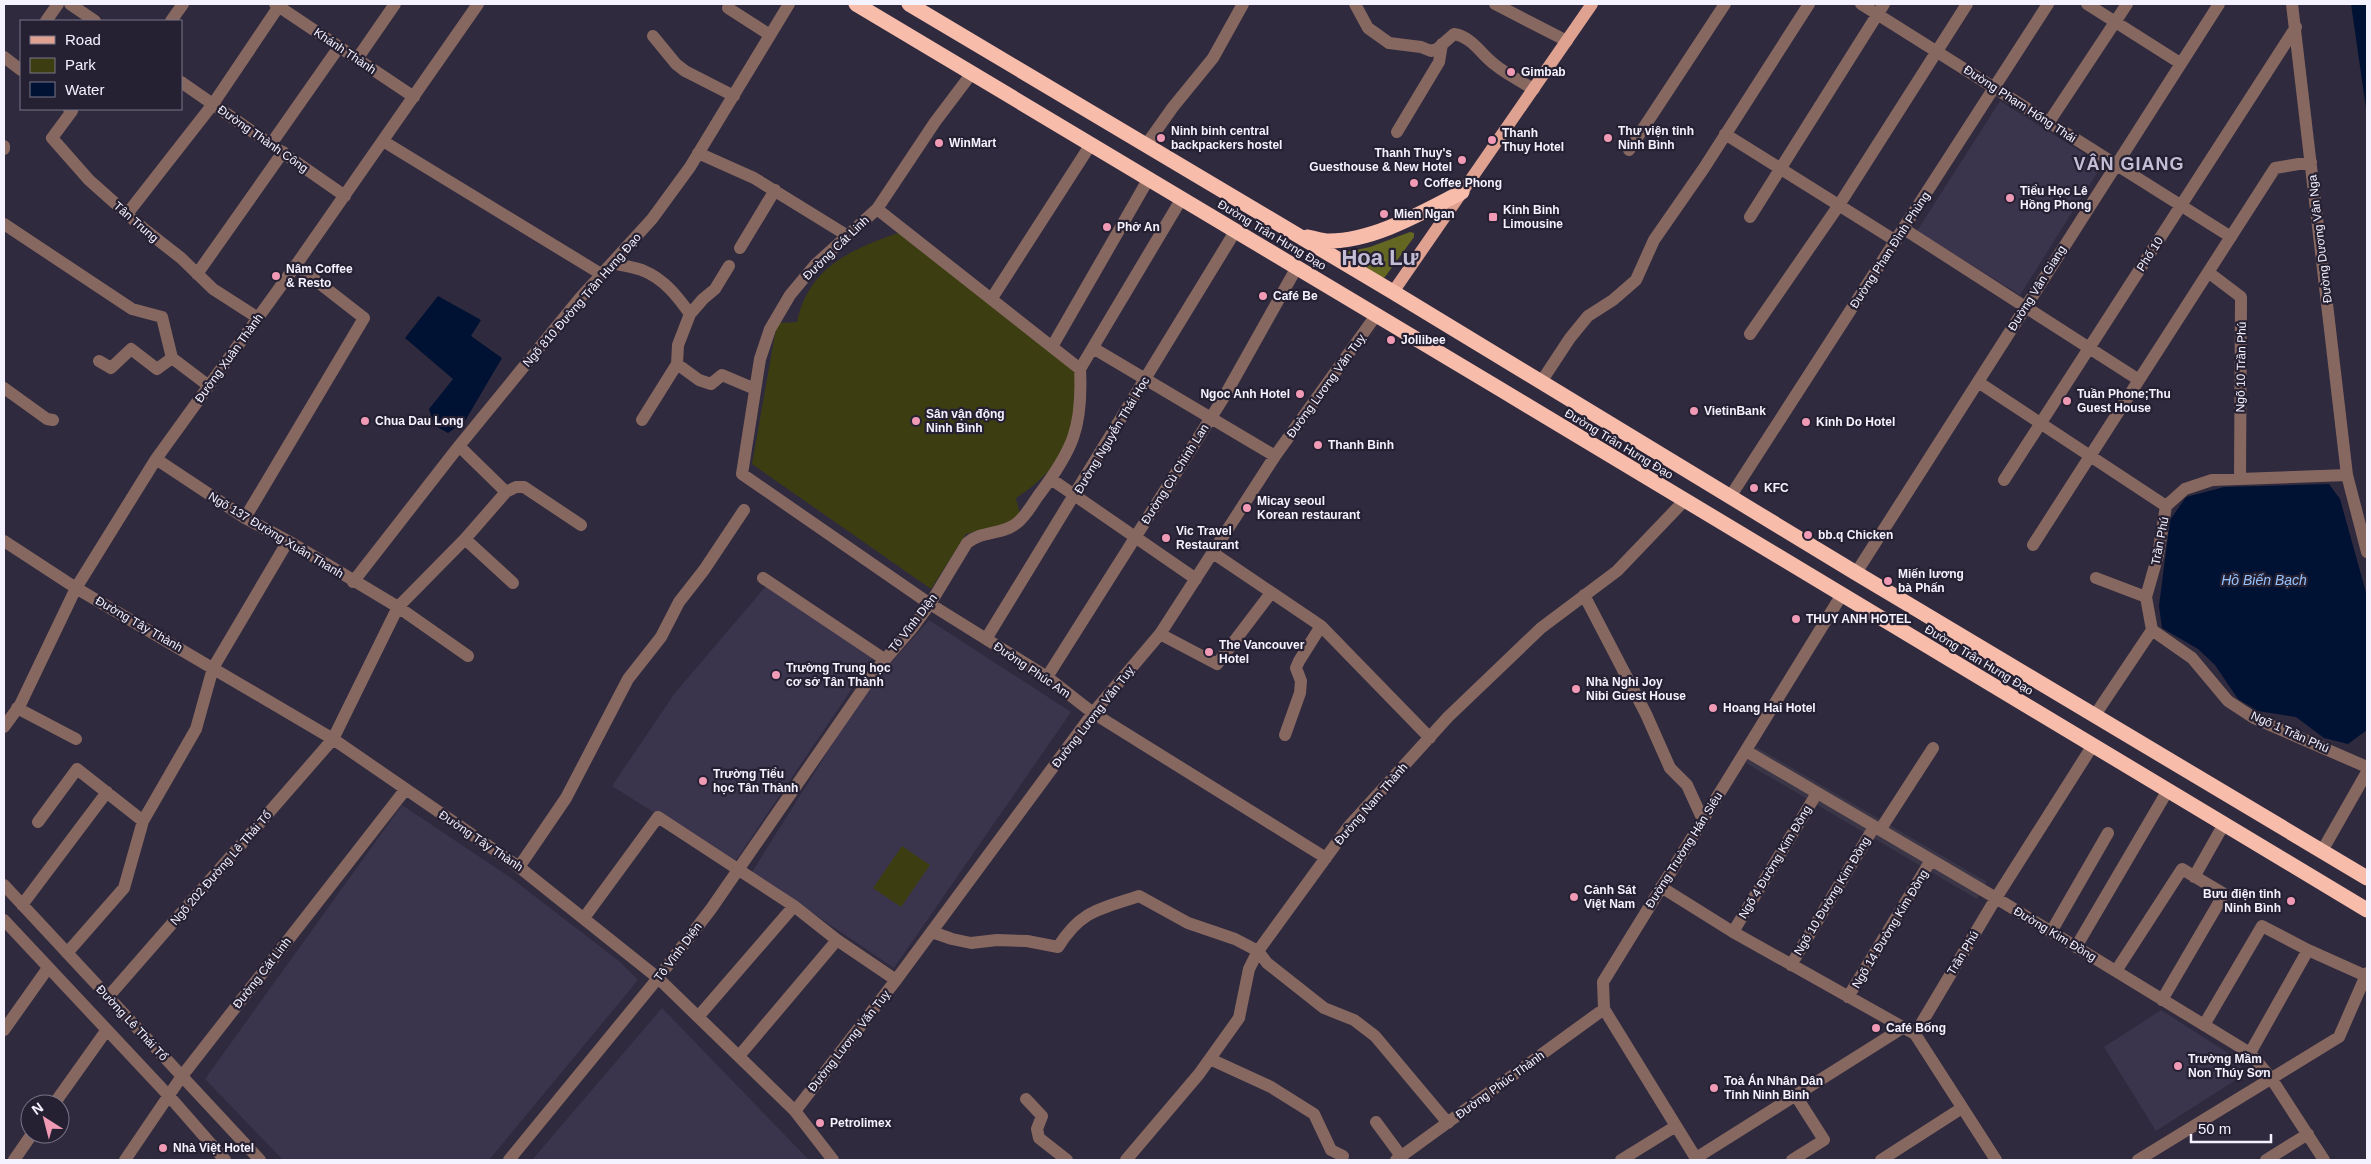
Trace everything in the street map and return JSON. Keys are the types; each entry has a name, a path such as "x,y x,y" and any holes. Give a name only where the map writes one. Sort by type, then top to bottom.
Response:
{"highway":[{"name":"Đường Trân Hưng Đạo","path":"856,4 1377,314 1841,596 2367,910"},
{"name":"Đường Trân Hưng Đạo","path":"909,4 1393,292 1856,573 2367,878"},
{"path":"1295,234 1328,241 1360,238 1420,214 1462,192"},
{"path":"1377,314 1393,292"},
{"path":"1841,596 1856,573"},
{"path":"2093,745 2101,719"}],"main road":[{"path":"1393,292 1592,4"}],"street":[{"path":"47,20 58,4"},
{"path":"171,20 183,4"},
{"path":"357,59 395,4"},
{"name":"Đường Xuân Thành","path":"4,727 17,708 76,588 156,459 345,196 478,4"},
{"name":"Ngõ 810 Đường Trần Hưng Đạo","path":"353,582 459,446 602,274 652,219 698,153 788,4"},
{"path":"1146,145 1172,107 1212,58 1243,4"},
{"path":"1355,4 1368,28 1389,43 1421,47 1431,51 1454,34 1460,35 1470,41 1494,64 1534,88"},
{"path":"1495,4 1567,41"},
{"path":"1629,150 1725,4"},
{"path":"1541,382 1570,338 1588,316 1613,300 1636,280 1654,240 1725,134 1808,4"},
{"name":"Đường Phạm Hống Thái","path":"1860,4 1881,9 1936,52 1995,87 2114,165 2231,237"},
{"path":"1750,334 1839,205 1967,4"},
{"name":"Đường Phan Đình Phùng","path":"1730,497 2048,4"},
{"path":"2087,4 2180,63"},
{"path":"2049,122 2127,4"},
{"name":"Đường Vân Giang","path":"1856,573 2114,165 2219,4"},
{"name":"Đường Dương Vân Nga","path":"2292,4 2347,475 2367,552"},
{"path":"127,214 213,104 277,5"},
{"name":"Khánh Thành","path":"277,5 414,98"},
{"path":"78,6 94,20"},
{"path":"728,8 770,35"},
{"path":"1750,217 1881,9"},
{"name":"Phố 10","path":"2004,480 2296,27"},
{"path":"653,36 685,72 734,96"},
{"path":"1397,132 1440,62 1442,44"},
{"path":"271,144 339,47"},
{"path":"4,57 19,64"},
{"name":"Đường Cát Linh","path":"742,474 760,359 770,329 790,295 815,265 877,209 935,122 972,73"},
{"name":"Đường Thành Công","path":"182,83 345,196"},
{"name":"Tân Trung","path":"71,110 52,138 89,180 213,289 258,318"},
{"path":"1725,134 1896,241"},
{"path":"383,141 602,274"},
{"path":"992,298 1091,144"},
{"path":"197,274 283,152"},
{"path":"698,153 754,178 848,236"},
{"path":"2033,545 2275,168 2311,162"},
{"path":"1053,345 1149,178"},
{"path":"740,248 775,190"},
{"path":"877,209 1053,345 1080,369 1182,198"},
{"path":"4,224 132,309 162,317 172,358 209,386"},
{"path":"1904,229 2139,380"},
{"name":"Đường Nguyễn Thái Học","path":"986,639 1075,497 1236,230"},
{"path":"614,263 643,270 658,278 690,314"},
{"path":"244,518 364,318 296,265"},
{"path":"642,420 678,364 678,345 690,314 714,290 729,266"},
{"name":"Đường Cù Chính Lan","path":"1047,677 1211,417 1297,267"},
{"name":"Ngõ 10 Trần Phú","path":"2208,272 2242,297 2240,478"},
{"name":"Đường Lương Văn Tuỵ","path":"795,1111 932,932 1093,713 1160,634 1275,456 1377,314"},
{"path":"1093,348 1275,456"},
{"path":"99,361 111,368 131,350 157,369 172,358"},
{"path":"678,364 699,380 711,384 722,375 755,389"},
{"name":"Tô Vĩnh Diện","path":"509,1160 658,978 711,908 884,659 913,628 930,604 968,542 982,534 1015,525 1051,479 1072,444 1081,410 1080,369"},
{"path":"1978,382 2166,506"},
{"path":"4,388 47,419 53,420"},
{"path":"459,446 506,492 524,487 581,525"},
{"name":"Ngõ 137 Đường Xuân Thanh","path":"156,459 244,518 288,541 353,582 398,607 468,656"},
{"name":"Đường Phúc Am","path":"742,474 930,604 1047,677 1093,713 1326,858"},
{"name":"Trần Phú","path":"2152,630 2146,597 2158,555 2166,506 2185,489 2212,480 2347,475"},
{"path":"1051,479 1196,579"},
{"name":"Ngõ 202 Đường Lê Thái Tổ","path":"108,997 333,739 398,607 465,539 506,492"},
{"name":"Đường Nam Thành","path":"1126,1160 1210,1059 1239,1018 1249,969 1258,951 1350,826 1430,738 1541,628 1617,571 1684,501"},
{"path":"520,867 570,790 628,679 661,637 680,602 744,510"},
{"path":"465,539 513,583"},
{"name":"Đường Tây Thành","path":"4,541 76,588 333,739 520,867 658,978 795,1111 833,1160"},
{"path":"67,953 124,888 143,821 196,730 213,668 288,541"},
{"path":"1213,553 1321,626 1430,738"},
{"path":"763,578 884,659"},
{"path":"2096,578 2146,597"},
{"path":"1160,634 1217,664 1270,593"},
{"path":"1584,595 1646,714 1670,768 1686,785 1703,820"},
{"name":"Đường Trường Hán Siêu","path":"1696,1159 1604,1009 1603,982 1841,596"},
{"path":"1285,735 1300,693 1301,681 1296,668 1321,626"},
{"path":"2101,719 2152,630"},
{"name":"Ngõ 1 Trần Phú","path":"2152,630 2192,658 2228,702 2254,718 2367,767"},
{"path":"17,708 76,739"},
{"name":"Trần Phú","path":"1910,1030 2093,745"},
{"name":"Ngõ 10 Đường Kim Đồng","path":"1791,965 1877,828 1933,748"},
{"name":"Đường Kim Đồng","path":"1746,751 1996,898 2250,1053 2271,1078 2324,1160"},
{"path":"38,822 77,769 143,821"},
{"path":"2322,851 2367,772"},
{"name":"Đường Cát Linh","path":"125,1160 182,1076 405,790"},
{"path":"2076,947 2168,790"},
{"path":"22,905 106,792"},
{"name":"Ngõ 4 Đường Kim Đồng","path":"1733,932 1817,793"},
{"path":"584,918 658,817 794,906 837,940 896,980"},
{"path":"2194,877 2224,824"},
{"path":"2051,932 2108,833"},
{"name":"Ngõ 14 Đường Kim Đồng","path":"1848,997 1931,860"},
{"path":"2116,971 2182,869 2224,894 2162,1000"},
{"name":"Đường Lê Thái Tổ","path":"4,885 260,1160"},
{"path":"1661,887 1733,932 1910,1030 1994,1160"},
{"path":"932,932 952,940 971,944 997,940 1027,941 1058,946 1070,928 1091,912 1139,896 1188,924 1235,939 1258,951 1267,963 1324,1008 1354,1020 1375,1036 1448,1123"},
{"path":"698,1017 794,906"},
{"name":"Đường Lê Thái Tổ","path":"4,920 169,1096 225,1160"},
{"path":"2138,1160 2339,1037 2366,975 2308,950 2262,926 2204,1025"},
{"path":"738,1056 837,940"},
{"path":"2250,1053 2308,950"},
{"path":"4,1030 48,968"},
{"name":"Đường Phúc Thành","path":"1399,1158 1604,1009"},
{"path":"61,1094 106,1030"},
{"path":"1696,1159 1796,1096 1910,1030"},
{"path":"1210,1059 1271,1087 1314,1114 1330,1150 1343,1156"},
{"path":"1792,1160 1824,1140 1796,1096"},
{"path":"1026,1099 1042,1116 1037,1129 1039,1138 1068,1160"},
{"path":"1881,1160 1962,1108"},
{"path":"1376,1122 1399,1158"},
{"path":"1621,1160 1676,1126"},
{"path":"2266,1160 2308,1134"},
{"path":"14,1160 25,1144"}],"shaded area":[{"name":"Tiểu Học Lê Hồng Phong","path":"2000,101 2102,165 2020,295 1917,231"},
{"path":"1410,232 1414,233 1414,237 1385,277 1382,278 1342,253 1370,247"},
{"path":"767,585 874,656 734,863 612,786 675,693"},
{"path":"929,620 1071,712 894,968 752,872 865,692"},
{"path":"1756,747 1987,882 1977,899 1746,763"},
{"path":"402,805 511,878 619,961 638,980 489,1160 283,1160 205,1079"},
{"path":"662,1008 809,1160 532,1160"},
{"name":"Trường Mầm Non Thúy Sơn","path":"2161,1010 2236,1058 2245,1074 2156,1131 2104,1047"}],"green space":[{"name":"Sân vận động Ninh Bình","path":"898,233 1077,371 1071,428 1057,459 1047,473 1016,498 1020,514 1010,523 966,534 931,589 752,464 777,323 797,322 811,287 834,263 864,246"},
{"path":"902,846 930,865 901,907 873,888"}],"water":[{"path":"2351,4 2367,4 2367,115"},
{"path":"438,296 481,320 471,336 502,358 465,421 448,433 434,425 429,409 453,379 405,338"},
{"name":"Hồ Biển Bạch","path":"2329,484 2340,499 2367,596 2367,730 2348,744 2324,738 2296,717 2258,711 2238,699 2215,665 2198,649 2162,628 2159,606 2170,520 2186,497 2224,487"}],"place":[{"name":"Gimbab","path":"1511,72"},
{"name":"Ninh binh central backpackers hostel","path":"1161,138"},
{"name":"Thư viện tỉnh Ninh Bình","path":"1608,138"},
{"name":"Thanh Thuy Hotel","path":"1492,140"},
{"name":"WinMart","path":"939,143"},
{"name":"Thanh Thuy's Guesthouse & New Hotel","path":"1462,160"},
{"name":"Coffee Phong","path":"1414,183"},
{"name":"Tiểu Học Lê Hồng Phong","path":"2010,198"},
{"name":"Mien Ngan","path":"1384,214"},
{"name":"Kinh Binh Limousine","path":"1493,217"},
{"name":"Phở An","path":"1107,227"},
{"name":"Nâm Coffee & Resto","path":"276,276"},
{"name":"Café Be","path":"1263,296"},
{"name":"Jollibee","path":"1391,340"},
{"name":"Ngoc Anh Hotel","path":"1300,394"},
{"name":"Tuần Phone;Thu Guest House","path":"2067,401"},
{"name":"VietinBank","path":"1694,411"},
{"name":"Chua Dau Long","path":"365,421"},
{"name":"Sân vận động Ninh Bình","path":"916,421"},
{"name":"Kinh Do Hotel","path":"1806,422"},
{"name":"Thanh Binh","path":"1318,445"},
{"name":"KFC","path":"1754,488"},
{"name":"Micay seoul Korean restaurant","path":"1247,508"},
{"name":"bb.q Chicken","path":"1808,535"},
{"name":"Vic Travel Restaurant","path":"1166,538"},
{"name":"Miến lương bà Phấn","path":"1888,581"},
{"name":"THUY ANH HOTEL","path":"1796,619"},
{"name":"The Vancouver Hotel","path":"1209,652"},
{"name":"Trường Trung học cơ sở Tân Thành","path":"776,675"},
{"name":"Nhà Nghỉ Joy Nibi Guest House","path":"1576,689"},
{"name":"Hoang Hai Hotel","path":"1713,708"},
{"name":"Trường Tiểu học Tân Thành","path":"703,781"},
{"name":"Cảnh Sát Việt Nam","path":"1574,897"},
{"name":"Bưu điện tỉnh Ninh Bình","path":"2291,901"},
{"name":"Café Bống","path":"1876,1028"},
{"name":"Trường Mầm Non Thúy Sơn","path":"2178,1066"},
{"name":"Toà Án Nhân Dân Tỉnh Ninh Bình","path":"1714,1088"},
{"name":"Petrolimex","path":"820,1123"},
{"name":"Nhà Việt Hotel","path":"163,1148"}],"district":[{"name":"VÂN GIANG","path":"2129,164"},
{"name":"Hoa Lư","path":"1380,257"}]}
